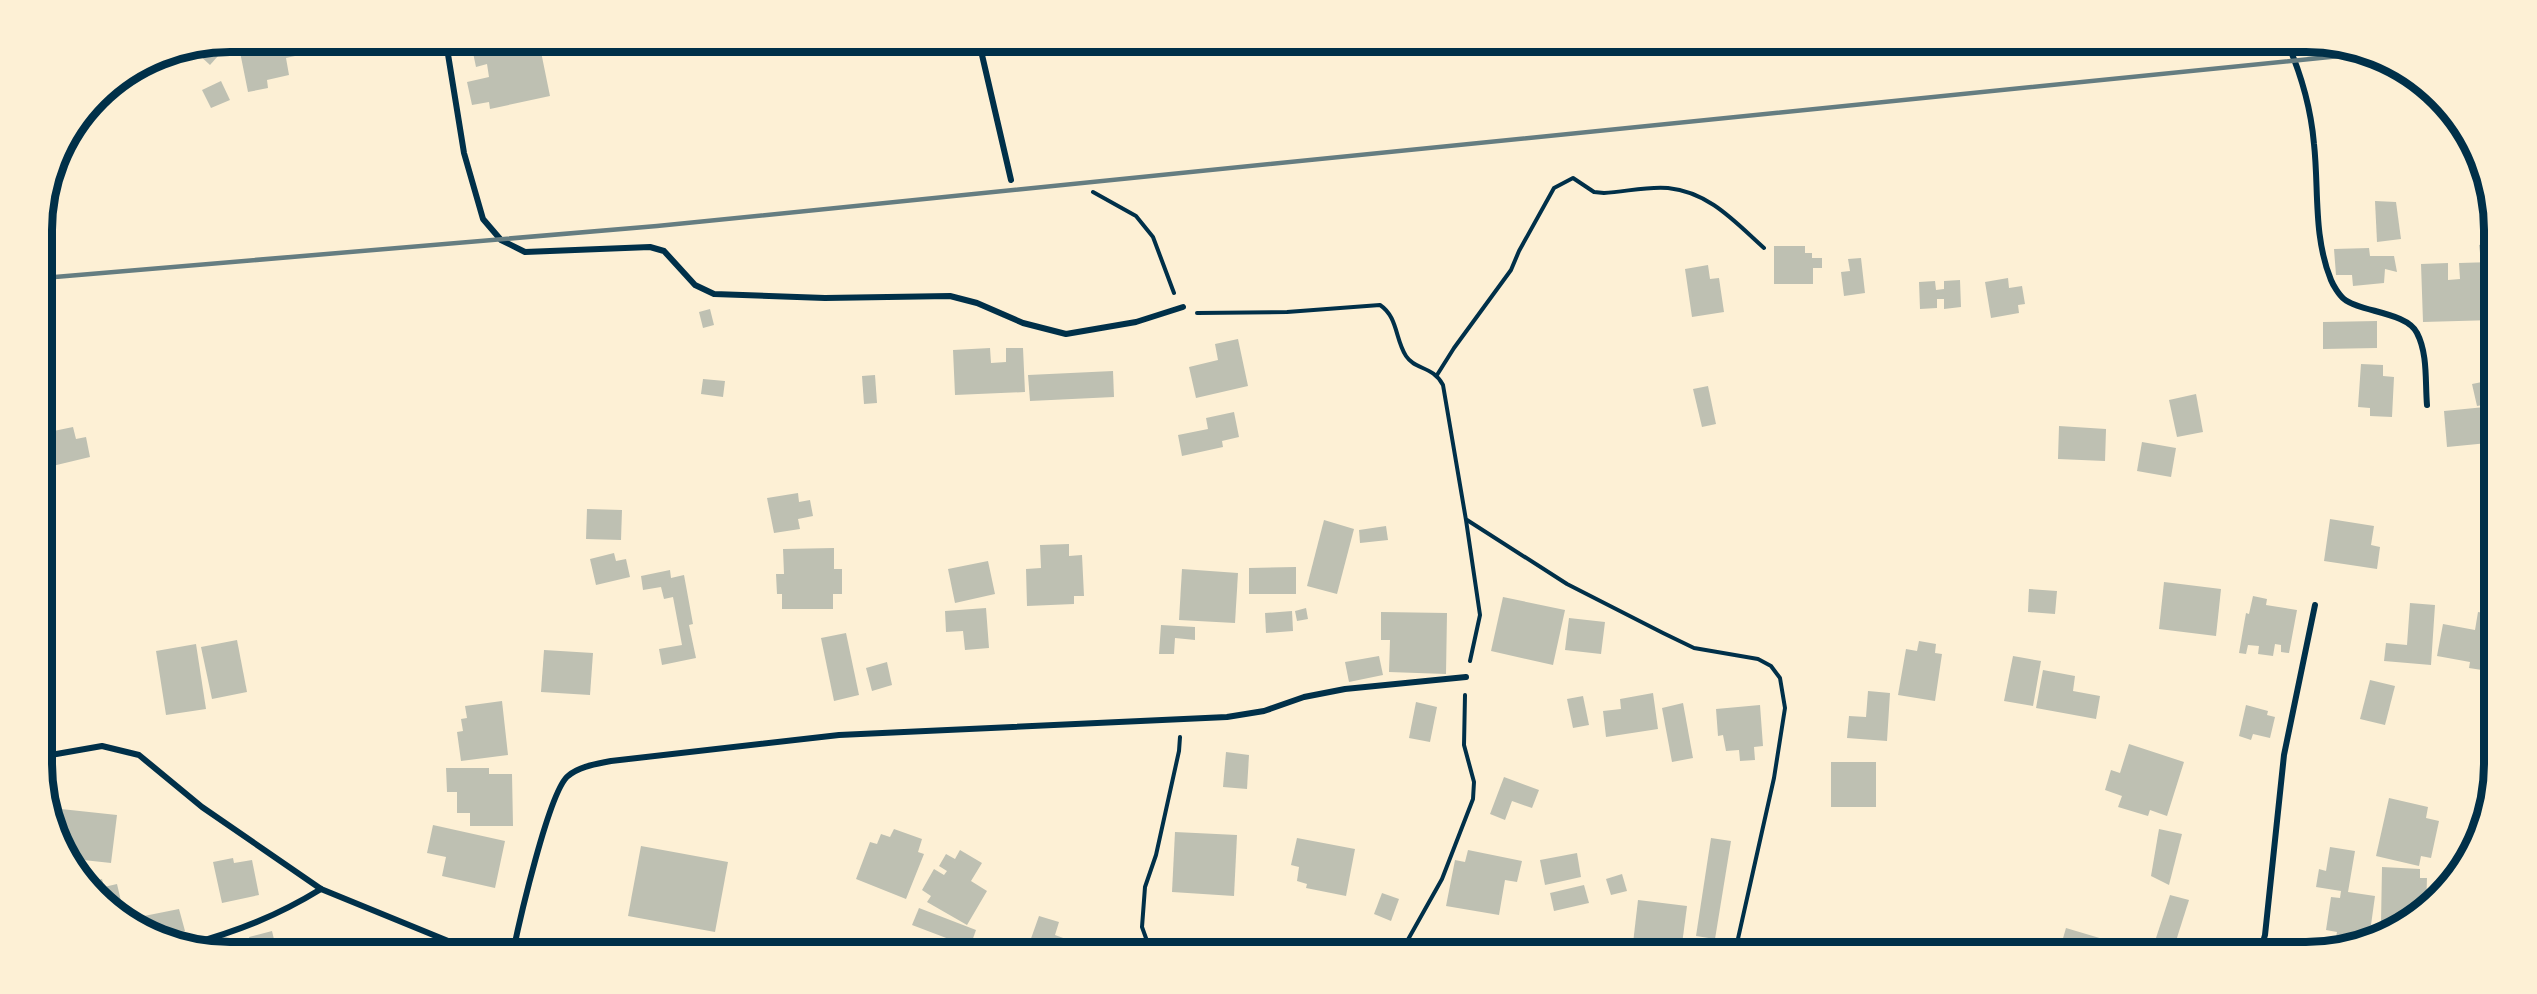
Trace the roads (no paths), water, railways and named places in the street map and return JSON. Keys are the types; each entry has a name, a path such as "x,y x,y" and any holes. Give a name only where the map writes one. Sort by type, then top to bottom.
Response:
{"street":[{"path":"448,52 464,153 483,219 501,240 525,252 650,247 664,251 695,285 714,294 825,298 950,296 977,303 1023,323 1066,334 1136,322 1184,307"},
{"path":"981,52 1011,180"},
{"path":"2290,52 2305,95 2312,134 2315,199 2323,254 2331,281 2344,299 2401,320 2416,330 2423,346 2427,405"},
{"path":"2263,941 2284,755 2316,605"},
{"path":"515,942 525,892 555,802 566,777 585,766 611,760 838,735 1227,717 1264,711 1304,697 1345,689 1466,677"},
{"path":"52,755 102,746 139,755 202,807 321,889 450,942"},
{"path":"208,940 238,931 286,911 321,889"}],"railway":[{"path":"53,277 657,226 2340,56"}]}
